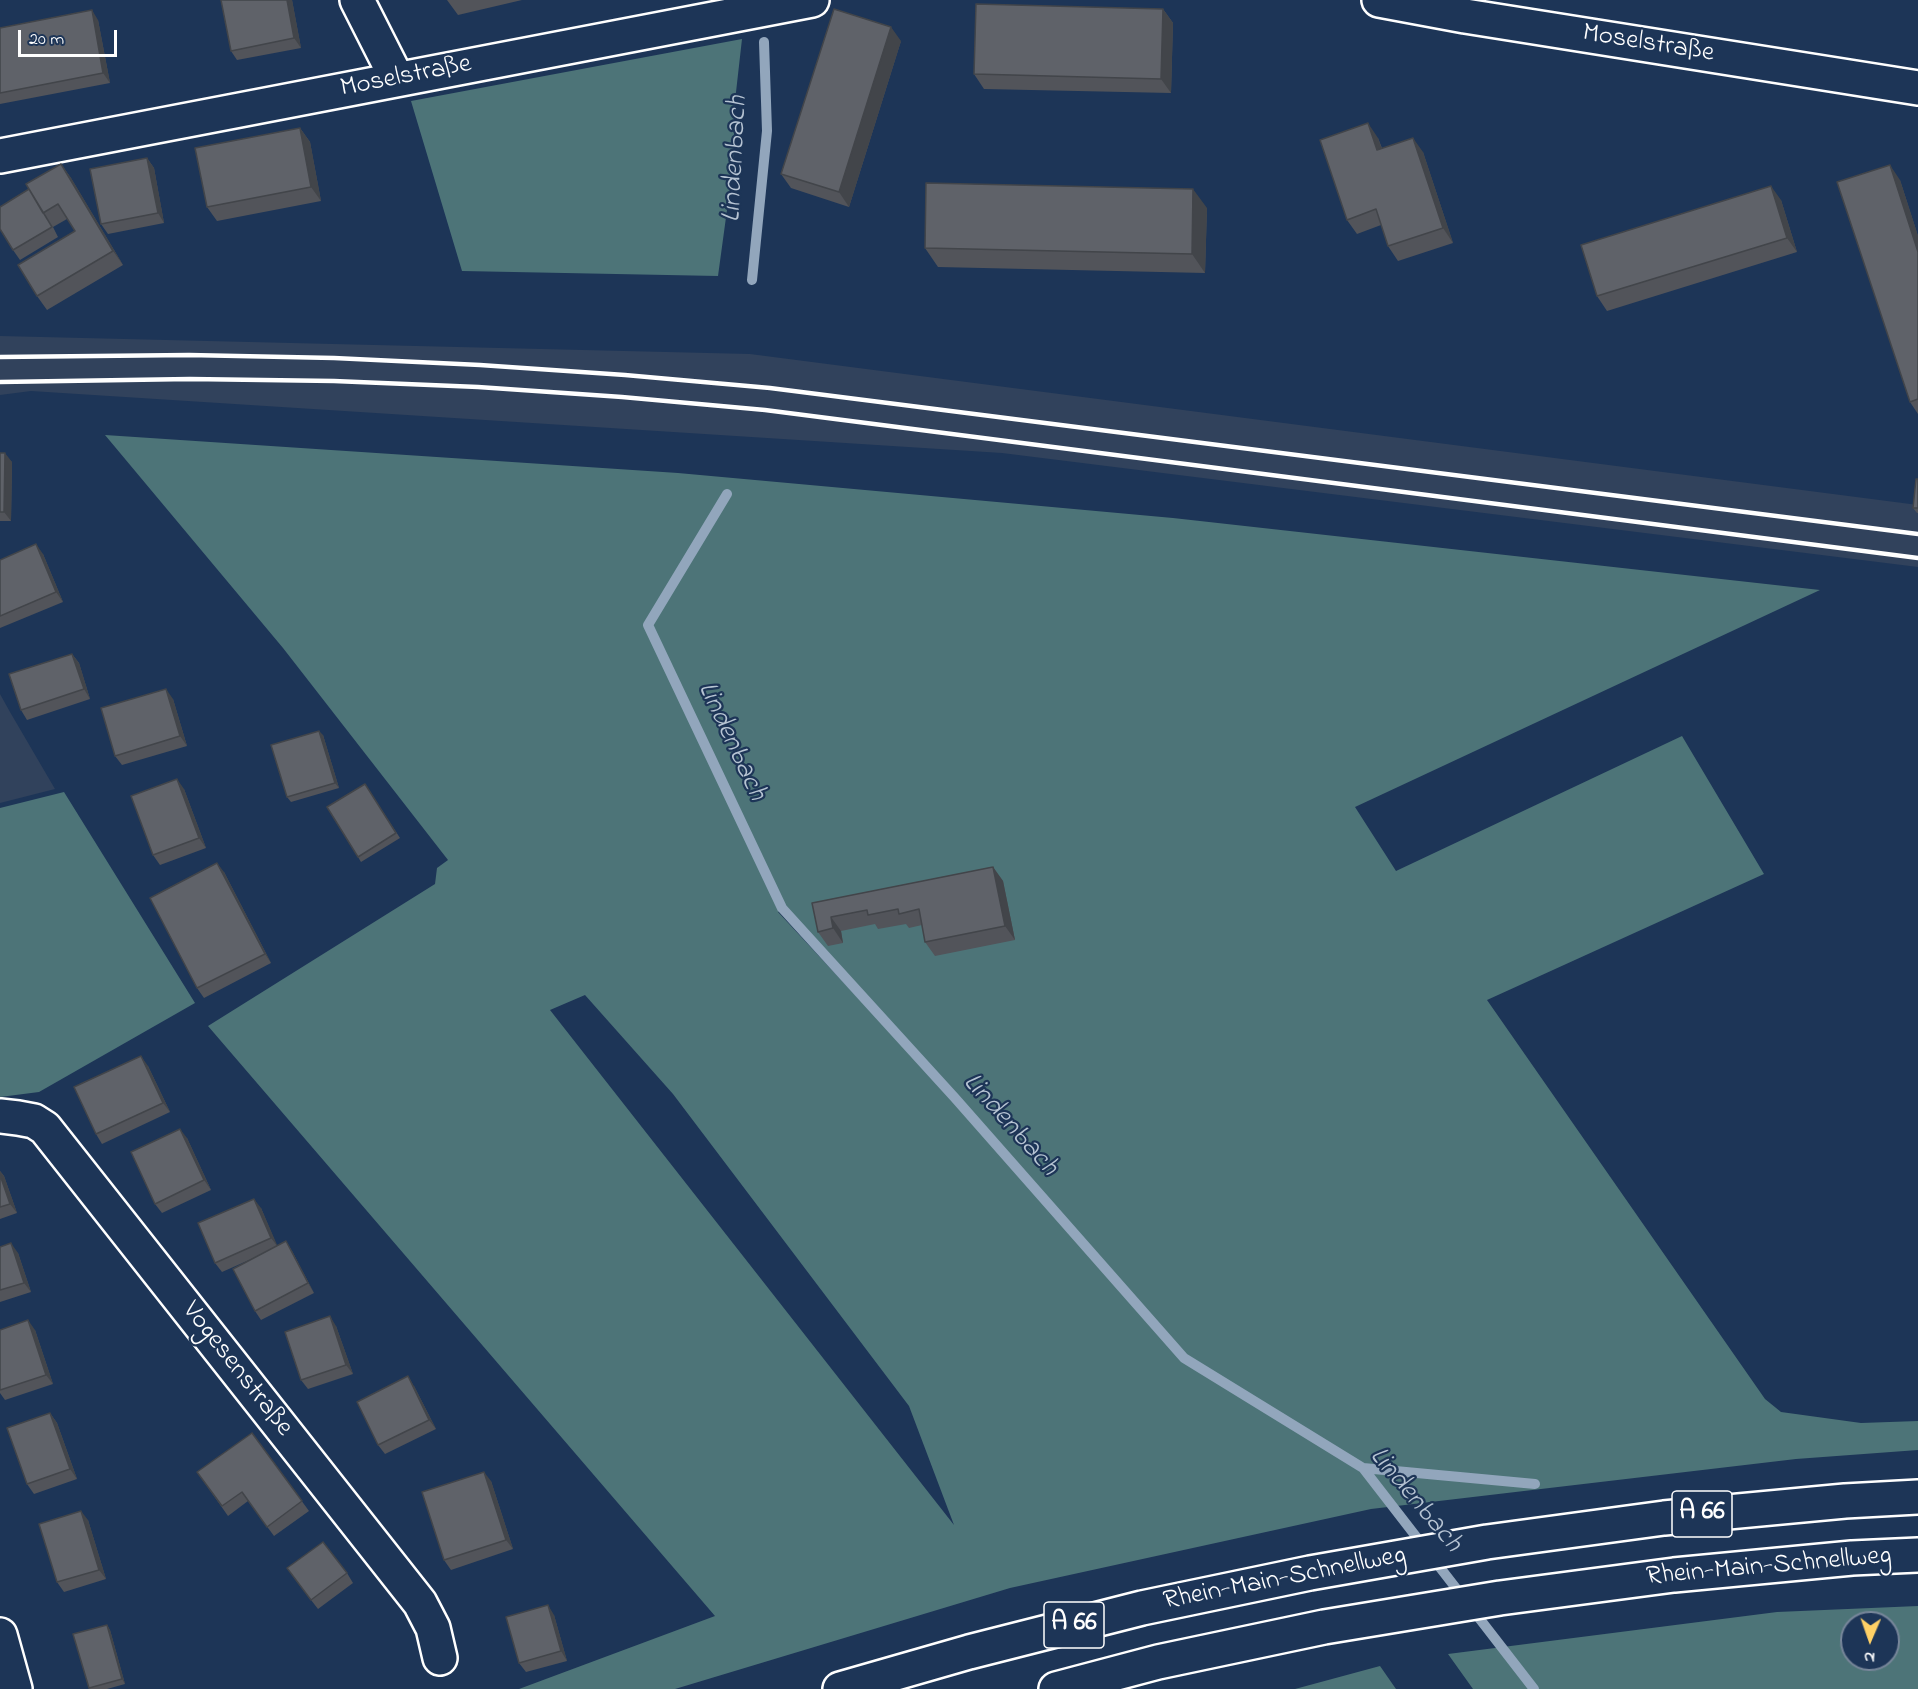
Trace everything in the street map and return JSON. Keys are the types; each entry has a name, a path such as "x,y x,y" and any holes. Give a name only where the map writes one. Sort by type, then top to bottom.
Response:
{"main road":[{"path":"357,0 397,79"},
{"name":"Moselstraße","path":"0,156 812,0"},
{"name":"Moselstraße","path":"1379,0 1465,16 1918,88"},
{"name":"Vogesenstraße","path":"0,1116 34,1121 45,1128 420,1603 433,1628 440,1658"},
{"name":"Rhein-Main-Schnellweg","path":"840,1689 1142,1608 1310,1573 1487,1542 1664,1518 1845,1500 1918,1497"},
{"name":"Rhein-Main-Schnellweg","path":"1056,1689 1158,1662 1324,1627 1500,1598 1674,1575 1852,1558 1918,1555"},
{"path":"0,1635 15,1689"}],"shaded area":[{"path":"0,336 750,354 1918,505 1918,567 1002,453 31,391 0,395"},
{"path":"0,694 10,712 55,789 0,803"}],"green space":[{"path":"742,39 735,101 733,166 718,276 462,271 411,101"},
{"path":"105,435 678,473 1173,518 1820,590 1355,807 1396,871 1682,736 1764,874 1487,1000 1765,1399 1781,1412 1861,1423 1918,1421 1918,1450 1796,1459 1371,1509 1010,1588 675,1689 519,1689 715,1616 208,1026 435,884 437,868 448,860 283,648","holes":["787,909 865,994 865,995 858,998 778,912","585,995 673,1094 909,1406 954,1525 550,1010"]},
{"path":"64,792 195,1003 39,1092 0,1097 0,808"},
{"path":"1918,1606 1918,1689 1473,1689 1448,1654 1777,1612"},
{"path":"1380,1666 1396,1689 1295,1689"}],"building":[{"path":"221,0 287,0 294,38 231,51"},
{"path":"976,4 1163,9 1161,79 974,74"},
{"path":"834,9 891,27 839,192 781,174"},
{"path":"92,10 103,73 0,93 0,28"},
{"path":"1368,123 1377,150 1413,138 1443,228 1388,246 1376,209 1347,220 1320,140"},
{"path":"300,128 311,187 207,207 195,148"},
{"path":"147,158 158,213 101,224 90,169"},
{"path":"61,164 113,251 37,296 18,265 75,231 58,204 43,213 26,184"},
{"path":"1890,165 1918,252 1918,399 1910,402 1837,182"},
{"path":"926,183 1193,189 1192,254 925,248"},
{"path":"1771,186 1787,238 1597,296 1581,245"},
{"path":"29,189 52,227 13,250 0,229 0,207"},
{"path":"0,453 5,453 4,512 0,512"},
{"path":"1916,479 1918,479 1918,508 1913,508"},
{"path":"36,544 56,592 0,616 0,560"},
{"path":"72,654 84,689 21,710 9,674"},
{"path":"166,689 180,736 115,756 101,708"},
{"path":"319,731 335,783 287,797 271,745"},
{"path":"177,779 199,838 153,855 131,796"},
{"path":"365,784 396,833 358,857 327,807"},
{"path":"217,863 265,954 197,988 150,898"},
{"path":"993,867 1005,926 925,942 919,909 899,914 898,909 868,915 867,910 831,917 833,928 818,932 812,903"},
{"path":"141,1056 163,1103 96,1134 74,1087"},
{"path":"180,1129 204,1180 155,1204 131,1152"},
{"path":"0,1175 10,1204 0,1207"},
{"path":"254,1199 271,1238 215,1263 198,1223"},
{"path":"286,1241 308,1283 255,1311 233,1269"},
{"path":"11,1243 24,1283 0,1290 0,1247"},
{"path":"330,1316 346,1365 301,1380 285,1332"},
{"path":"28,1320 46,1375 0,1390 0,1330"},
{"path":"408,1376 429,1420 378,1445 357,1402"},
{"path":"50,1413 70,1469 27,1484 7,1428"},
{"path":"252,1433 302,1501 267,1527 242,1492 222,1506 197,1472"},
{"path":"484,1472 506,1540 444,1560 422,1492"},
{"path":"81,1511 99,1570 57,1582 39,1524"},
{"path":"323,1542 347,1573 311,1600 287,1568"},
{"path":"548,1605 561,1651 519,1663 506,1617"},
{"path":"107,1625 122,1679 89,1688 73,1634"}],"waterway":[{"name":"Lindenbach","path":"752,280 767,131 764,42"},
{"name":"Lindenbach","path":"727,494 648,625 782,908 955,1098 1184,1358 1363,1468 1534,1689"},
{"path":"1363,1468 1535,1484"}],"railway":[{"path":"0,357 189,355 334,358 480,365 770,388 1918,534"},
{"path":"0,382 190,379 334,381 478,387 765,410 1918,558"}]}
